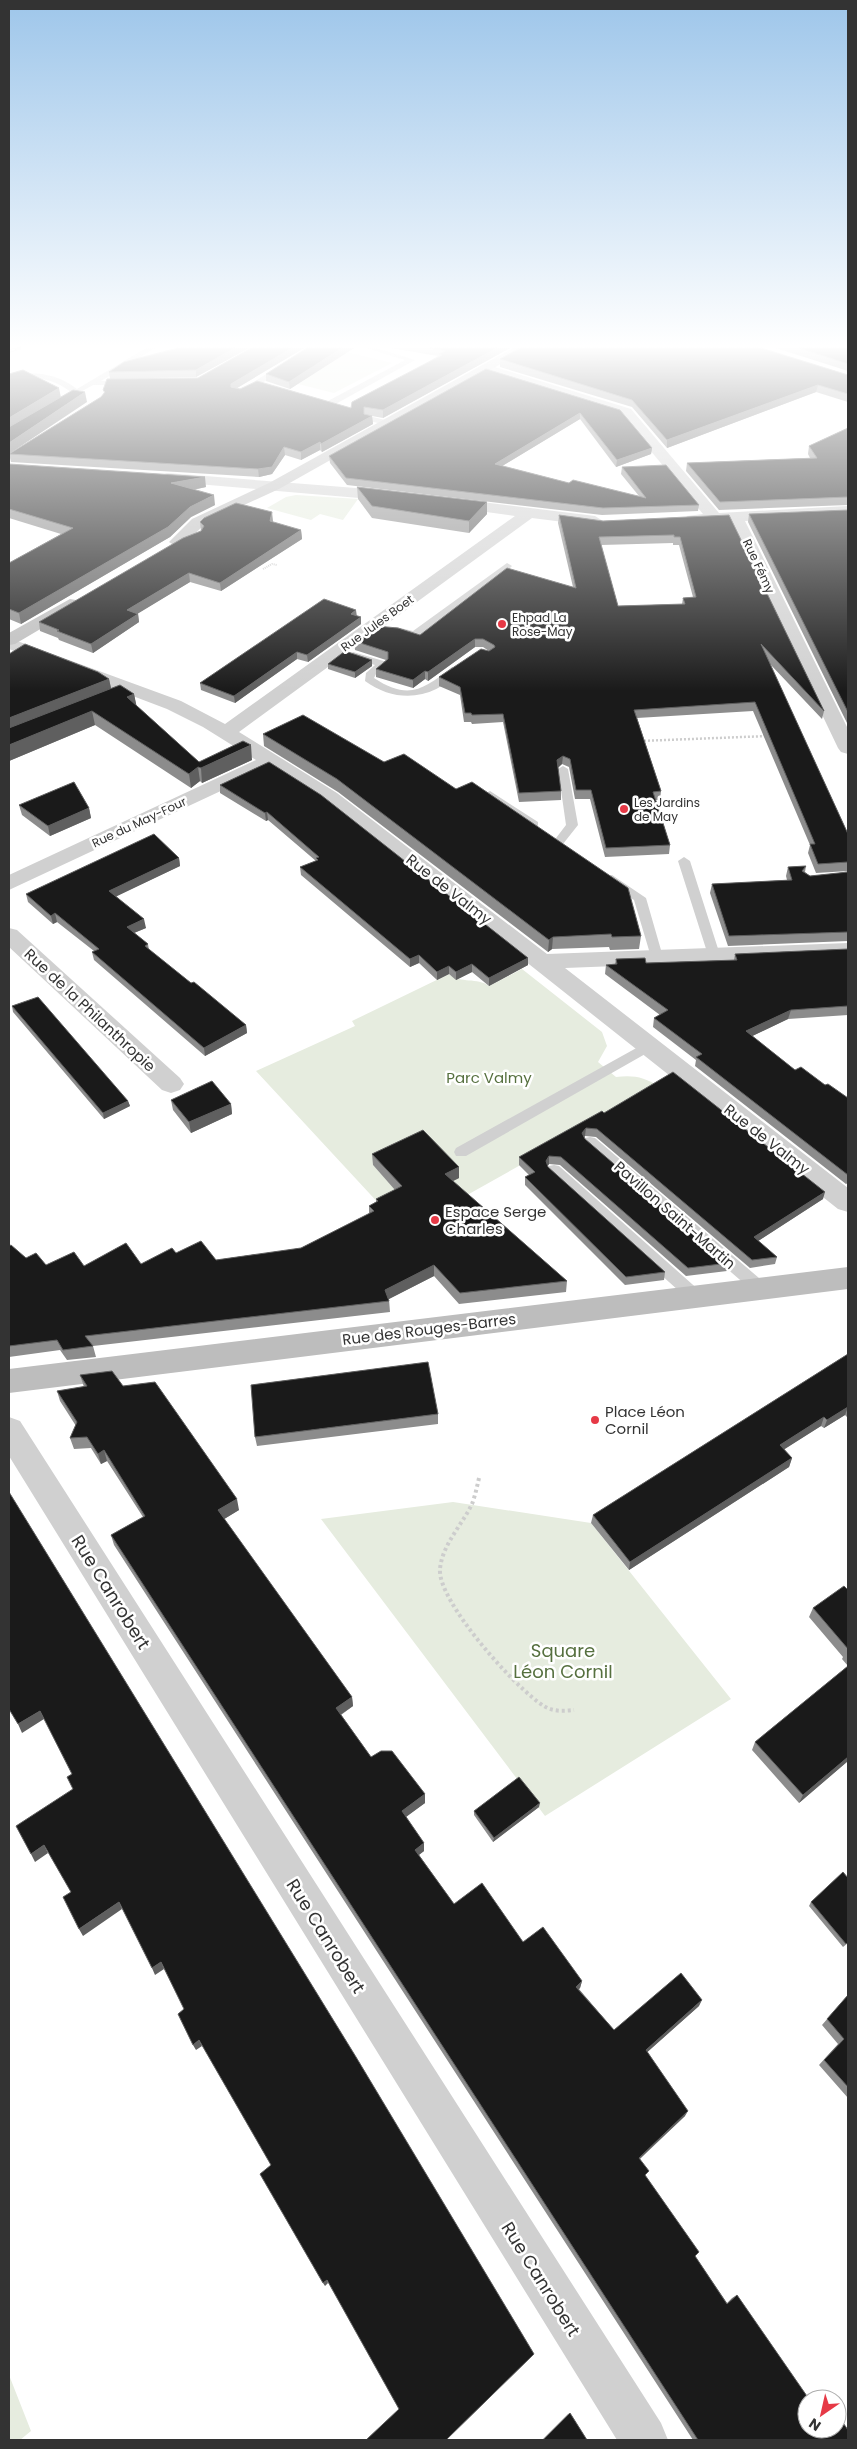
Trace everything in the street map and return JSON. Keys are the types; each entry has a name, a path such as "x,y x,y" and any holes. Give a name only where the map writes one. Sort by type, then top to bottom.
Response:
{"street":[{"path":"160,552 177,542 227,521 274,486 316,462"},
{"path":"667,462 714,518"},
{"path":"295,474 334,487 385,495"},
{"path":"149,476 412,498"},
{"path":"430,501 608,522"},
{"path":"675,520 848,511"},
{"name":"Rue Jules Boet","path":"225,733 529,513"},
{"name":"Rue Fémy","path":"734,516 846,740"},
{"path":"9,641 84,596"},
{"name":"Rue de Valmy","path":"9,641 193,714 330,797 848,1202"},
{"name":"Rue du May-Four","path":"9,882 269,761"},
{"name":"Rue de la Philanthropie","path":"9,935 171,1084"},
{"path":"542,962 848,950"},
{"name":"Rue des Rouges-Barres","path":"9,1380 848,1278"},
{"name":"Rue Canrobert","path":"9,1430 644,2440"}],"lane":[{"path":"369,629 400,630 415,634 507,566"},
{"path":"340,650 383,664 371,673 369,680 408,694 419,695 464,663"},
{"path":"116,696 134,689"},
{"path":"490,794 555,839 572,824 563,769"},
{"path":"684,862 714,955"},
{"path":"600,870 640,898 657,958"},
{"path":"461,1152 649,1046"},
{"name":"Pavillon Saint-Martin","path":"590,1142 760,1288"},
{"path":"554,1170 695,1296"}],"path":[{"path":"263,569 272,564 277,565"},
{"path":"634,741 769,736"},
{"path":"479,1478 471,1505 442,1558 440,1577 453,1606 471,1630 532,1696 544,1706 558,1712 574,1710"}],"green space":[{"path":"296,495 358,499 343,520 320,514 311,520 267,508 286,497"},
{"name":"Parc Valmy","path":"522,969 602,1032 607,1046 598,1062 616,1077 628,1076 639,1078 660,1087 460,1199 447,1184 458,1178 373,1165 402,1197 382,1207 256,1071 355,1026 352,1021 449,974 459,979 484,983 489,986"},
{"name":"Square Léon Cornil","path":"453,1502 591,1523 731,1699 545,1816 321,1519"},
{"path":"9,2375 31,2431 20,2440 9,2440"}],"building":[{"path":"147,462 275,462 272,467 258,469"},
{"path":"334,462 498,462 495,464 569,483 573,480 646,498 622,467 666,465 699,505 603,508 346,478"},
{"path":"848,462 848,497 720,502 687,463"},
{"path":"9,464 205,477 171,483 214,495 190,507 168,527 19,613 9,609 9,563 73,528 9,509"},
{"path":"357,487 487,502 469,521 372,506"},
{"path":"236,503 272,512 270,521 301,530 220,583 189,573 127,610 138,614 91,644 39,622 183,538 201,531 204,526 200,522 204,518"},
{"path":"848,510 848,712 749,514"},
{"path":"559,515 603,521 729,515 824,711 761,644 848,834 848,862 818,864 810,844 815,844 755,702 634,710 661,791 653,792 670,845 606,848 591,790 576,790 570,759 563,756 557,760 561,791 519,793 503,714 472,715 471,713 465,713 460,687 439,677 481,649 489,651 495,647 494,645 483,639 475,639 428,672 425,671 413,680 376,669 388,659 388,652 354,641 376,626 398,628 420,635 507,568 576,588","holes":["674,535 674,537 680,537 696,597 683,598 685,604 618,606 599,537"]},
{"path":"324,599 356,610 351,614 361,617 307,655 297,652 234,696 200,683"},
{"path":"25,644 98,672 109,679 9,718 9,654"},
{"path":"345,651 372,660 355,672 328,664"},
{"path":"120,685 134,694 127,697 199,762 243,741 251,745 201,768 198,767 189,774 92,711 9,745 9,728"},
{"path":"303,715 384,762 404,754 456,789 472,782 628,888 641,936 612,937 611,934 553,937 549,940 337,779 263,734"},
{"path":"269,762 321,795 528,958 489,978 472,964 456,972 449,966 437,972 419,955 410,959 300,867 318,860 316,858 319,857 267,812 265,813 220,785"},
{"path":"74,782 89,808 48,826 19,805"},
{"path":"154,834 179,858 109,891 144,919 127,927 148,944 145,946 191,983 194,982 246,1025 204,1048 92,952 99,949 55,913 51,916 26,894"},
{"path":"806,866 802,871 810,876 848,872 848,932 729,936 712,884 792,880 788,867"},
{"path":"848,949 848,1006 791,1010 746,1031 795,1070 801,1067 825,1085 828,1084 848,1098 848,1175 696,1057 702,1054 654,1018 668,1010 606,965 617,964 616,959 645,958 646,963 737,960 735,954"},
{"path":"38,997 128,1101 103,1113 12,1006"},
{"path":"673,1072 825,1192 754,1237 777,1257 752,1260 597,1129 586,1128 582,1133 585,1139 729,1263 688,1268 561,1157 549,1156 546,1161 548,1167 665,1272 626,1277 525,1177 535,1172 519,1157 602,1111 604,1113"},
{"path":"212,1081 231,1104 189,1122 171,1100"},
{"path":"423,1130 459,1167 445,1174 567,1281 460,1293 434,1265 385,1290 389,1301 85,1336 93,1346 63,1350 57,1340 9,1346 9,1246 11,1245 26,1258 36,1253 46,1265 74,1252 84,1266 126,1243 141,1264 172,1248 176,1253 201,1241 216,1260 301,1248 374,1211 369,1206 378,1201 376,1199 402,1186 372,1154"},
{"path":"848,1354 848,1407 827,1420 824,1417 780,1445 792,1458 630,1562 593,1515"},
{"path":"428,1362 438,1414 255,1437 251,1385"},
{"path":"112,1371 123,1386 155,1382 237,1499 218,1510 352,1697 336,1708 371,1757 381,1751 392,1751 425,1794 402,1811 424,1843 415,1850 454,1904 482,1883 523,1942 543,1927 582,1981 576,1987 614,2030 681,1973 702,2000 646,2050 688,2111 639,2158 649,2171 645,2175 699,2252 695,2256 727,2304 737,2295 802,2389 797,2389 797,2439 847,2439 847,2429 848,2440 698,2440 111,1535 145,1516 104,1450 98,1454 87,1437 70,1438 77,1422 57,1391 87,1386 80,1375"},
{"path":"9,1492 356,2057 534,2354 446,2440 366,2440 399,2409 327,2280 323,2283 260,2174 271,2165 199,2040 193,2045 178,2014 184,2009 161,1962 152,1968 119,1902 79,1929 63,1897 71,1892 44,1845 31,1854 16,1826 73,1789 67,1777 72,1774 40,1711 18,1724 9,1709"},
{"path":"844,1586 848,1590 848,1649 813,1608"},
{"path":"848,1666 848,1757 803,1795 755,1742"},
{"path":"519,1777 540,1803 494,1838 474,1811"},
{"path":"843,1872 848,1878 848,1942 846,1944 811,1902"},
{"path":"848,1995 848,2087 824,2060 844,2039 827,2019"},
{"path":"570,2413 587,2440 543,2440"}],"place":[{"name":"Ehpad La Rose-May","path":"502,624"},
{"name":"Les Jardins de May","path":"624,809"},
{"name":"Espace Serge Charles","path":"435,1220"},
{"name":"Place Léon Cornil","path":"595,1420"}]}
